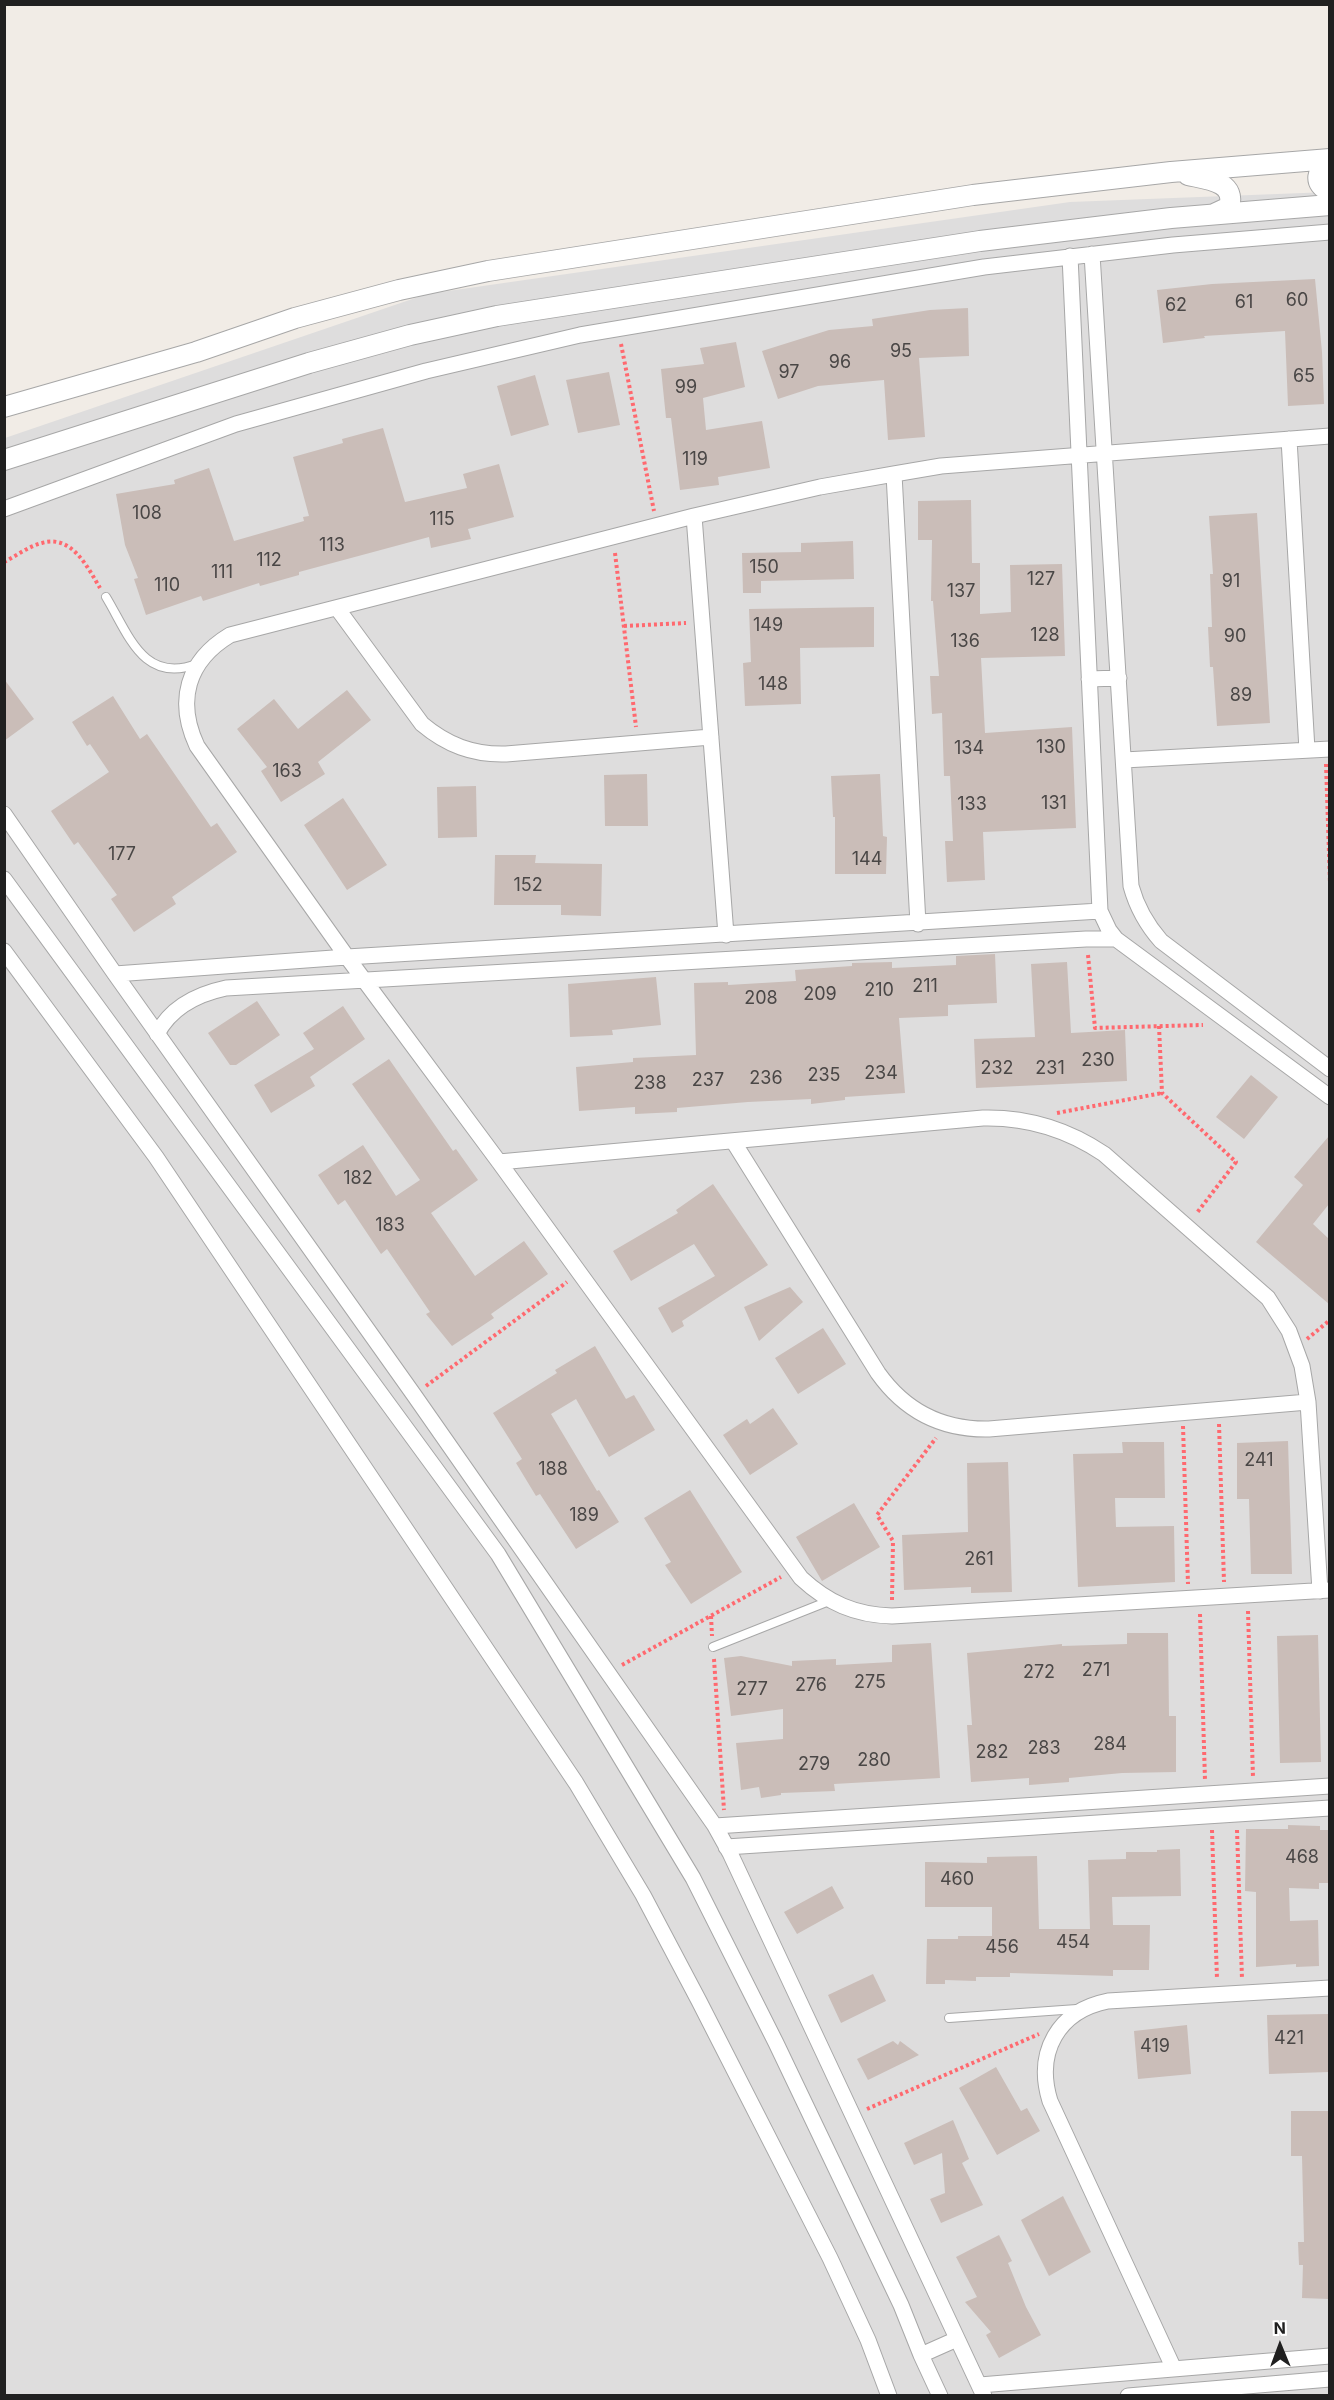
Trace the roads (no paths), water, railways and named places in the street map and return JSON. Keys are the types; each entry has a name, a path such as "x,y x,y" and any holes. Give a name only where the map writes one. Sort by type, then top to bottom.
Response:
{"street":[{"path":"4,407 196,352 295,318 399,290 488,270 973,195 1171,172 1329,159"},
{"path":"1329,159 1320,168 1318,177 1321,186 1329,192"},
{"path":"1171,172 1225,186 1230,195 1229,207 1214,214"},
{"path":"4,460 309,363 410,335 496,316 980,241 1214,214 1329,205"},
{"path":"4,509 236,424 426,371 569,338 984,267 1070,256 1329,232"},
{"path":"1092,254 1131,886 1147,924 1161,941 1329,1069"},
{"path":"1070,256 1100,911 1116,939 1329,1097"},
{"path":"499,1162 983,1118 1022,1119 1059,1129 1090,1144 1268,1298 1284,1323 1302,1366 1308,1402 1324,1591 892,1616 857,1612 829,1601 814,1590 795,1570 347,957 197,746 189,726 186,705 190,683 198,664 218,643 230,635 694,516 820,487 941,466 1329,436"},
{"path":"1289,439 1307,750"},
{"path":"894,474 918,924"},
{"path":"694,516 726,935"},
{"path":"337,608 422,724 447,742 477,753 491,754 711,737"},
{"path":"1089,679 1119,678"},
{"path":"1124,760 1327,749"},
{"path":"4,814 115,975 720,1825 726,1847 982,2390 1174,2369 1329,2356"},
{"path":"4,879 498,1554 693,1878 776,2043 901,2305 940,2396"},
{"path":"115,975 347,957 918,924 1100,911"},
{"path":"157,1034 162,1025 184,1004 212,991 226,988 1116,939"},
{"path":"570,945 572,969"},
{"path":"4,951 156,1157 576,1783 643,1895 699,2001 830,2258 868,2340 889,2396"},
{"path":"733,1141 888,1387 914,1410 946,1425 988,1429 1308,1402"},
{"path":"498,1554 516,1539"},
{"path":"720,1825 1329,1786"},
{"path":"726,1847 1329,1808"},
{"path":"1174,2369 1047,2089 1045,2065 1051,2042 1065,2022 1085,2008 1108,2001 1329,1988"},
{"path":"921,2355 957,2339"},
{"path":"1128,2396 1329,2379"}],"lane":[{"path":"106,597 144,659 165,668 176,669 198,664"},
{"path":"713,1647 829,1601"},
{"path":"949,2018 1085,2008"}]}
